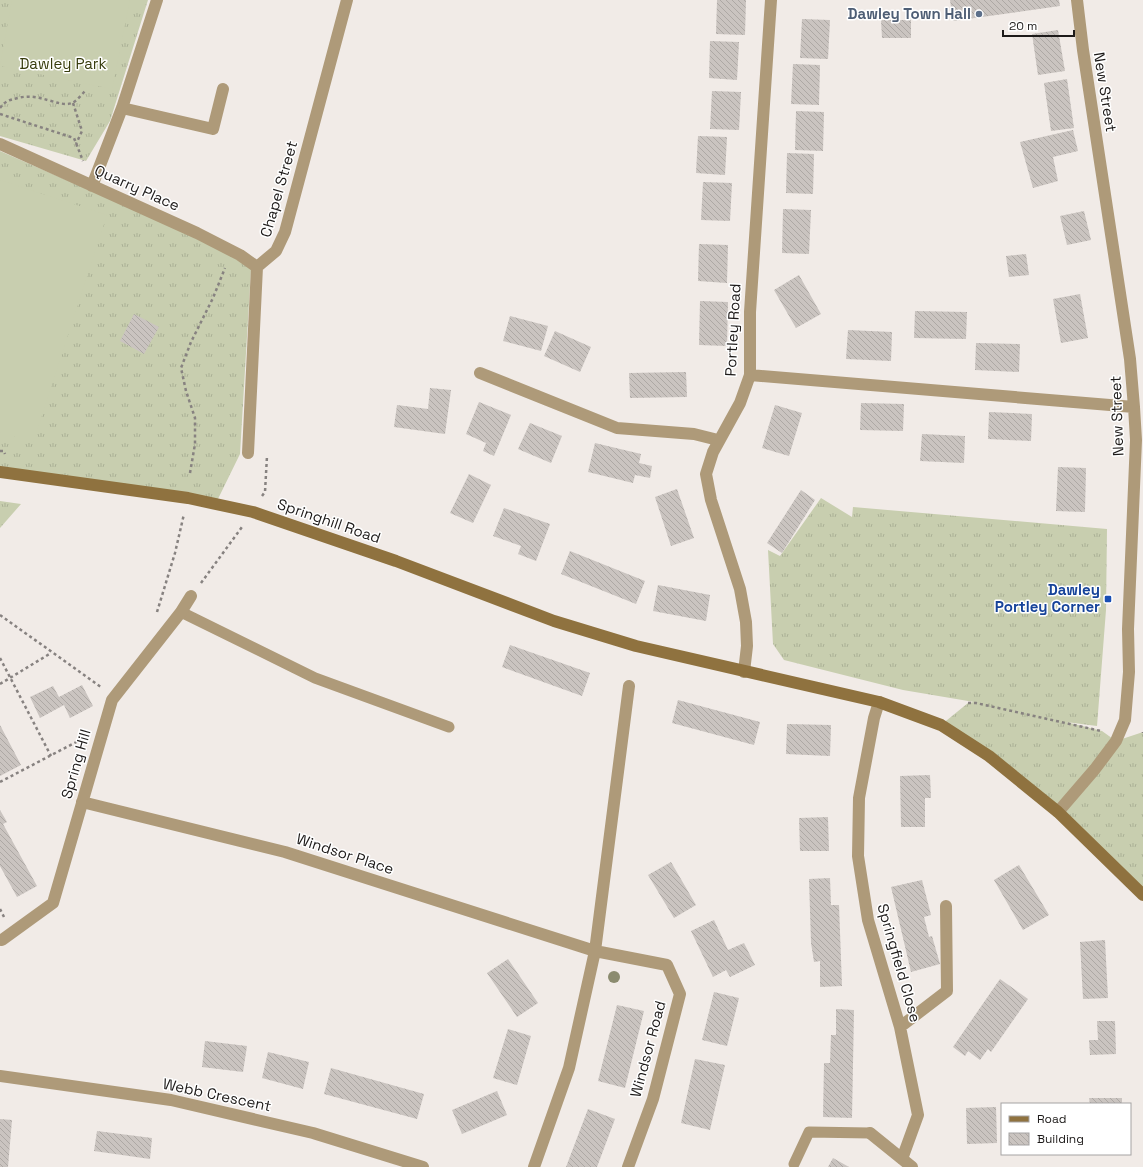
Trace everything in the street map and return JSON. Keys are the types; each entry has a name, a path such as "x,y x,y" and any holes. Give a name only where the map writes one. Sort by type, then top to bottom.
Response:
{"main road":[{"name":"Springhill Road","path":"0,472 188,498 253,512 396,561 554,621 636,646 879,702 940,725 988,756 1058,812 1143,895"}],"street":[{"path":"92,186 122,108 157,0"},
{"name":"Chapel Street","path":"257,267 276,251 285,232 346,0"},
{"name":"Portley Road","path":"744,672 747,646 746,622 740,589 711,500 706,474 718,440 740,404 750,375 750,312 771,0"},
{"name":"New Street","path":"1058,812 1095,769 1116,741 1125,720 1129,672 1128,629 1136,440 1130,359 1083,50 1077,0"},
{"path":"122,108 213,129 223,89"},
{"name":"Quarry Place","path":"0,144 232,250 257,267"},
{"path":"248,453 257,267"},
{"path":"480,373 617,428 694,434 718,440"},
{"path":"750,375 1134,407"},
{"name":"Spring Hill","path":"2,940 53,903 114,696 162,637 191,596"},
{"path":"534,1167 569,1068 595,951 629,686"},
{"name":"Springfield Close","path":"879,702 874,718 859,798 858,856 868,920 900,1027 918,1115 902,1159"},
{"name":"Windsor Place","path":"82,802 285,852 595,951"},
{"path":"900,1027 947,991 946,906"},
{"name":"Windsor Road","path":"595,951 667,965 680,994 653,1099 628,1167"},
{"name":"Webb Crescent","path":"0,1076 172,1100 313,1133 423,1167"},
{"path":"870,1133 912,1167"}],"lane":[{"path":"181,612 315,678 449,727"},
{"path":"794,1164 810,1132 870,1133"}],"path":[{"path":"0,108 5,101 28,95 42,97 62,104 73,103 86,90"},
{"path":"73,103 82,131 76,144"},
{"path":"0,114 74,138 92,186"},
{"path":"190,473 195,444 195,418 186,391 181,368 191,342 213,298 232,250"},
{"path":"191,596 253,512 265,492 267,455 248,453"},
{"path":"162,637 154,623 175,553 184,514"},
{"path":"0,615 51,653 114,696"},
{"path":"0,684 51,653"},
{"path":"0,658 51,756"},
{"path":"968,703 976,703 1102,731"},
{"path":"0,782 104,727"}],"green space":[{"name":"Dawley Park","path":"0,0 148,0 110,121 86,161 0,136"},
{"path":"12,0 130,0 112,89 0,66"},
{"path":"0,151 190,234 237,259 251,269 240,454 216,503 0,471"},
{"path":"0,180 107,215 33,443 0,432"},
{"path":"821,498 852,517 853,507 1107,529 1106,610 1097,726 1066,722 1102,731 1116,741 1143,732 1143,895 1057,812 941,725 968,703 974,702 903,690 784,660 773,644 768,550 780,556"},
{"path":"0,501 21,504 0,528"}],"building":[{"path":"717,0 746,0 745,35 716,34"},
{"name":"Dawley Town Hall","path":"950,0 1059,0 1060,6 953,21"},
{"path":"802,19 830,20 828,59 800,58"},
{"path":"881,20 911,20 911,38 882,38"},
{"path":"1058,30 1065,71 1038,75 1032,34"},
{"path":"710,41 739,42 737,80 709,78"},
{"path":"793,64 820,65 819,105 791,104"},
{"path":"1067,79 1074,128 1051,131 1044,83"},
{"path":"712,91 741,92 739,130 710,129"},
{"path":"796,111 824,112 823,151 795,150"},
{"path":"1073,130 1078,151 1053,157 1058,181 1033,188 1020,142"},
{"path":"698,136 727,137 725,175 696,173"},
{"path":"787,153 814,154 813,194 786,193"},
{"path":"703,182 732,183 730,221 701,220"},
{"path":"783,209 811,210 809,254 782,253"},
{"path":"1084,211 1091,240 1067,245 1060,216"},
{"path":"699,244 728,245 727,283 698,281"},
{"path":"1026,254 1029,275 1009,277 1006,256"},
{"path":"799,275 821,314 796,328 774,290"},
{"path":"1080,294 1088,338 1061,343 1053,299"},
{"path":"700,301 728,302 727,346 699,345"},
{"path":"915,311 967,312 966,339 914,338"},
{"path":"134,314 159,327 144,354 120,341"},
{"path":"510,316 548,326 541,351 503,341"},
{"path":"848,330 892,332 891,361 846,359"},
{"path":"555,331 591,347 580,372 544,356"},
{"path":"976,343 1020,344 1019,372 975,370"},
{"path":"686,372 687,397 630,398 629,373"},
{"path":"430,388 451,390 445,434 394,427 397,405 428,409"},
{"path":"479,402 511,415 494,456 483,451 486,443 466,434"},
{"path":"861,403 904,404 903,431 860,430"},
{"path":"775,405 802,413 789,456 762,448"},
{"path":"989,412 1032,414 1031,441 988,439"},
{"path":"530,423 562,436 551,463 518,449"},
{"path":"922,434 965,436 964,463 920,461"},
{"path":"595,443 641,454 639,463 652,466 650,478 635,475 633,483 588,472"},
{"path":"1058,467 1086,468 1085,512 1056,511"},
{"path":"469,474 491,485 473,523 450,513"},
{"path":"677,489 694,538 671,546 655,497"},
{"path":"801,490 815,500 782,553 767,543"},
{"path":"504,508 550,524 536,561 518,554 521,546 493,536"},
{"path":"570,551 645,581 636,604 561,574"},
{"path":"658,585 710,595 706,621 653,611"},
{"path":"510,645 590,673 582,696 502,667"},
{"path":"82,685 93,706 70,718 64,705 40,718 30,697 53,686 59,697"},
{"path":"678,700 760,722 754,745 672,723"},
{"path":"787,724 831,725 830,756 786,754"},
{"path":"0,725 21,765 0,776"},
{"path":"930,775 931,798 925,798 925,827 901,827 900,776"},
{"path":"0,810 7,822 3,824 37,886 17,897 0,866"},
{"path":"828,817 829,851 800,851 799,818"},
{"path":"671,862 696,905 674,918 648,875"},
{"path":"1019,865 1049,915 1023,930 994,880"},
{"path":"830,878 831,905 839,905 842,986 820,987 820,961 814,962 811,943 809,879"},
{"path":"922,880 931,915 924,917 929,937 932,936 940,964 911,972 891,887"},
{"path":"714,920 728,950 744,943 755,965 730,977 726,970 713,977 691,931"},
{"path":"1105,940 1108,998 1083,999 1080,942"},
{"path":"508,959 538,1003 517,1017 487,973"},
{"path":"1000,979 1028,999 991,1052 988,1049 980,1060 968,1051 965,1056 953,1047"},
{"path":"714,992 739,998 727,1046 702,1040"},
{"path":"617,1005 644,1011 625,1088 598,1081"},
{"path":"836,1009 854,1010 852,1118 823,1117 824,1063 830,1063 831,1035 836,1035"},
{"path":"1097,1021 1115,1021 1116,1054 1090,1055 1089,1040 1098,1040"},
{"path":"508,1029 531,1036 517,1085 493,1078"},
{"path":"205,1041 247,1046 243,1072 202,1067"},
{"path":"268,1052 309,1062 303,1089 262,1078"},
{"path":"695,1059 725,1065 710,1130 681,1123"},
{"path":"331,1068 424,1094 417,1119 324,1094"},
{"path":"497,1091 507,1115 462,1134 452,1110"},
{"path":"1089,1098 1122,1098 1122,1103 1090,1103"},
{"path":"996,1107 997,1143 967,1144 966,1108"},
{"path":"588,1109 615,1119 597,1167 566,1167"},
{"path":"0,1119 12,1120 8,1167 0,1167"},
{"path":"97,1131 152,1138 150,1159 94,1151"},
{"path":"833,1158 849,1167 828,1167"}],"place":[{"name":"Dawley Town Hall","path":"979,14"},
{"name":"Dawley Portley Corner","path":"1108,599"}]}
